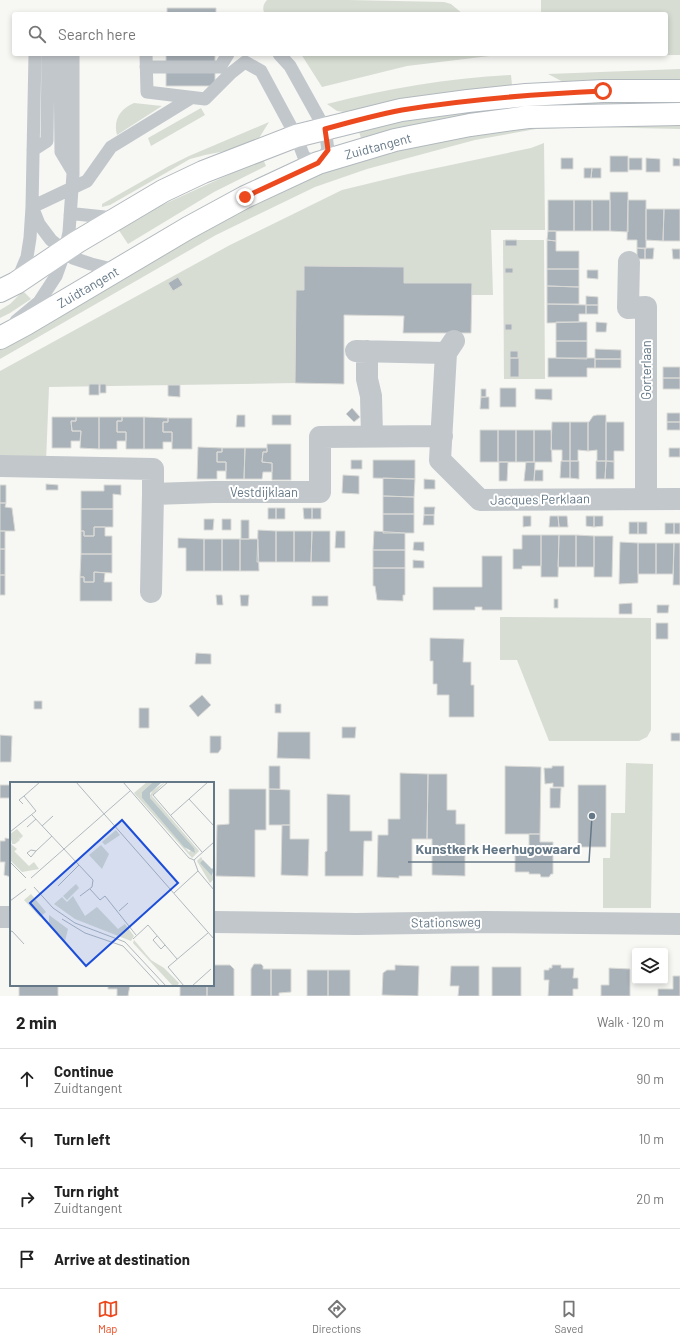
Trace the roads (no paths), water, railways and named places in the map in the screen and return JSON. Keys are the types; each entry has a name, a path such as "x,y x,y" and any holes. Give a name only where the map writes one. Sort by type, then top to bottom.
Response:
{"main road":[{"path":"8,287 116,218 163,191 203,172 296,136 401,110 526,95 603,91 680,91"},
{"name":"Zuidtangent","path":"1,337 26,324 188,228 245,197 318,163 395,140 470,125 528,117 680,114"}],"street":[{"name":"Gorterlaan","path":"629,262 628,308 646,307 646,498"},
{"name":"Jacques Perklaan","path":"372,436 371,396 362,351 450,347 440,460 480,500 680,499"},
{"path":"372,436 442,436"},
{"name":"Vestdijklaan","path":"153,494 213,492 320,492 320,437 372,436"},
{"path":"0,466 153,469 151,592"},
{"name":"Stationsweg","path":"214,922 356,924 484,922 680,924"}],"lane":[{"path":"8,287 27,257 32,207 33,150 27,81 34,56"},
{"path":"33,150 47,141 60,56"},
{"path":"1,337 22,316 39,302 56,276 65,251 69,232 73,174 61,152 60,56"},
{"path":"227,56 220,67 146,60 146,92 205,99 231,73 245,62 261,71 296,136 304,157 318,163 328,150 325,129 290,66 281,56"},
{"path":"32,207 87,181 111,147 191,98"},
{"path":"32,207 39,224 52,240 74,258 116,270"},
{"path":"70,215 76,214 116,218"}],"place":[{"name":"Kunstkerk Heerhugowaard","path":"592,816"}]}
